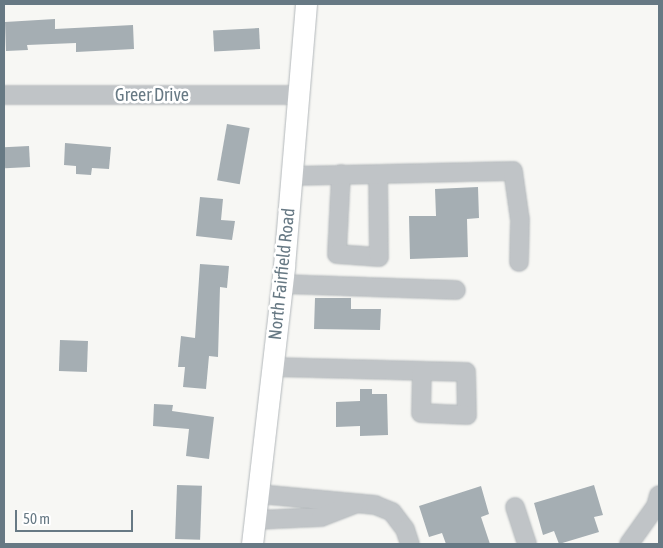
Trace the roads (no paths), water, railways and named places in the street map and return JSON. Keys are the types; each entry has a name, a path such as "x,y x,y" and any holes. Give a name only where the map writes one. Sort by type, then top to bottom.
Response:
{"main road":[{"name":"North Fairfield Road","path":"252,544 282,284 300,95 306,4"}],"street":[{"name":"Greer Drive","path":"4,95 300,95"},
{"path":"292,176 513,171 520,220 519,262"},
{"path":"341,174 337,254 379,256 378,174"},
{"path":"282,284 456,290"},
{"path":"273,367 422,371"},
{"path":"259,494 375,505 392,512 405,529 410,544"},
{"path":"629,544 656,506 659,497"},
{"path":"255,520 321,516 358,503"},
{"path":"515,507 527,544"}]}
